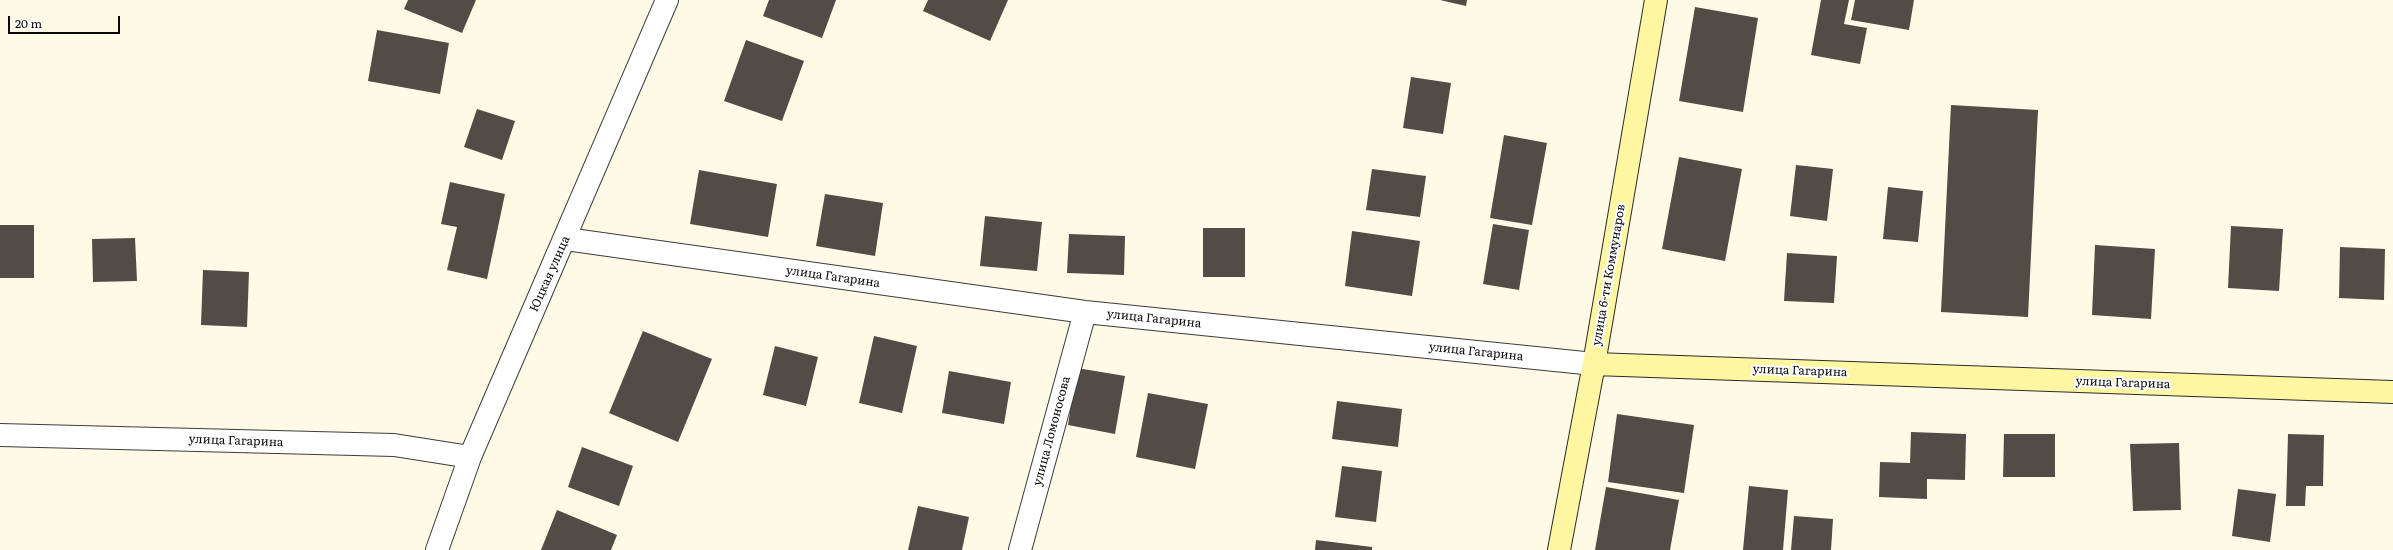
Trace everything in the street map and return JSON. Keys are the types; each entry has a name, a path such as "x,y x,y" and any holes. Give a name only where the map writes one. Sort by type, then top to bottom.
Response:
{"street":[{"name":"Юцкая улица","path":"437,550 470,458 566,239 667,0"},
{"name":"улица 6-ти Коммунаров","path":"1559,550 1594,364 1656,0"},
{"name":"улица Гагарина","path":"566,239 1085,312 1594,364 2393,392"},
{"name":"улица Ломоносова","path":"1020,550 1085,312"},
{"name":"улица Гагарина","path":"0,435 394,446 470,458"}],"building":[{"path":"408,0 476,0 462,33 404,9"},
{"path":"769,0 836,0 822,38 763,16"},
{"path":"928,0 1008,0 990,41 923,11"},
{"path":"1440,0 1467,0 1466,6"},
{"path":"1821,0 1849,0 1844,24 1867,28 1860,64 1811,55"},
{"path":"1855,0 1914,0 1909,30 1851,20"},
{"path":"1695,7 1758,18 1743,112 1679,101"},
{"path":"377,30 449,43 440,94 368,81"},
{"path":"746,40 804,61 782,121 724,101"},
{"path":"1411,77 1451,83 1443,134 1403,128"},
{"path":"1951,105 2038,110 2028,317 1941,312"},
{"path":"477,109 515,121 502,160 464,147"},
{"path":"1504,135 1547,143 1532,225 1490,218"},
{"path":"1679,157 1742,169 1725,261 1662,249"},
{"path":"1796,165 1833,169 1827,221 1790,216"},
{"path":"1372,169 1426,176 1420,217 1366,210"},
{"path":"699,170 777,184 768,237 690,224"},
{"path":"450,182 505,194 487,279 447,270 457,227 441,224"},
{"path":"1888,187 1923,191 1918,242 1883,239"},
{"path":"825,194 883,203 875,256 816,246"},
{"path":"985,216 1042,222 1037,271 980,266"},
{"path":"1493,224 1529,230 1519,290 1483,284"},
{"path":"0,225 34,225 34,278 0,278"},
{"path":"2231,226 2283,229 2279,291 2228,288"},
{"path":"1203,228 1245,228 1245,277 1203,277"},
{"path":"1352,231 1420,241 1412,296 1345,286"},
{"path":"1069,234 1125,236 1124,275 1067,273"},
{"path":"135,238 137,281 93,282 92,239"},
{"path":"2095,245 2155,249 2151,319 2092,315"},
{"path":"2340,247 2385,249 2384,300 2339,298"},
{"path":"1787,253 1837,256 1834,303 1784,301"},
{"path":"203,270 249,272 247,327 201,325"},
{"path":"643,331 712,359 678,442 609,413"},
{"path":"874,336 917,346 902,413 859,403"},
{"path":"775,346 818,357 806,406 763,395"},
{"path":"1077,368 1125,376 1115,434 1068,425"},
{"path":"949,371 1011,382 1004,424 942,413"},
{"path":"1148,393 1208,404 1195,469 1136,457"},
{"path":"1337,401 1402,409 1398,447 1332,439"},
{"path":"1617,414 1694,425 1684,493 1608,482"},
{"path":"1911,432 1966,434 1965,480 1927,479 1927,499 1879,497 1880,462 1910,463"},
{"path":"2004,434 2055,434 2055,477 2003,477"},
{"path":"2288,434 2324,435 2323,486 2306,486 2305,506 2286,506"},
{"path":"2179,443 2181,510 2133,511 2130,444"},
{"path":"582,447 633,466 619,506 568,487"},
{"path":"1342,466 1382,471 1376,522 1335,517"},
{"path":"1749,486 1788,490 1783,550 1743,550"},
{"path":"1606,487 1679,500 1670,550 1595,550"},
{"path":"2238,489 2276,494 2270,542 2232,536"},
{"path":"918,506 969,517 962,550 908,550"},
{"path":"557,510 617,535 611,550 541,550"},
{"path":"1794,516 1833,519 1831,550 1791,550"},
{"path":"1316,540 1372,547 1372,550 1315,550"}]}
